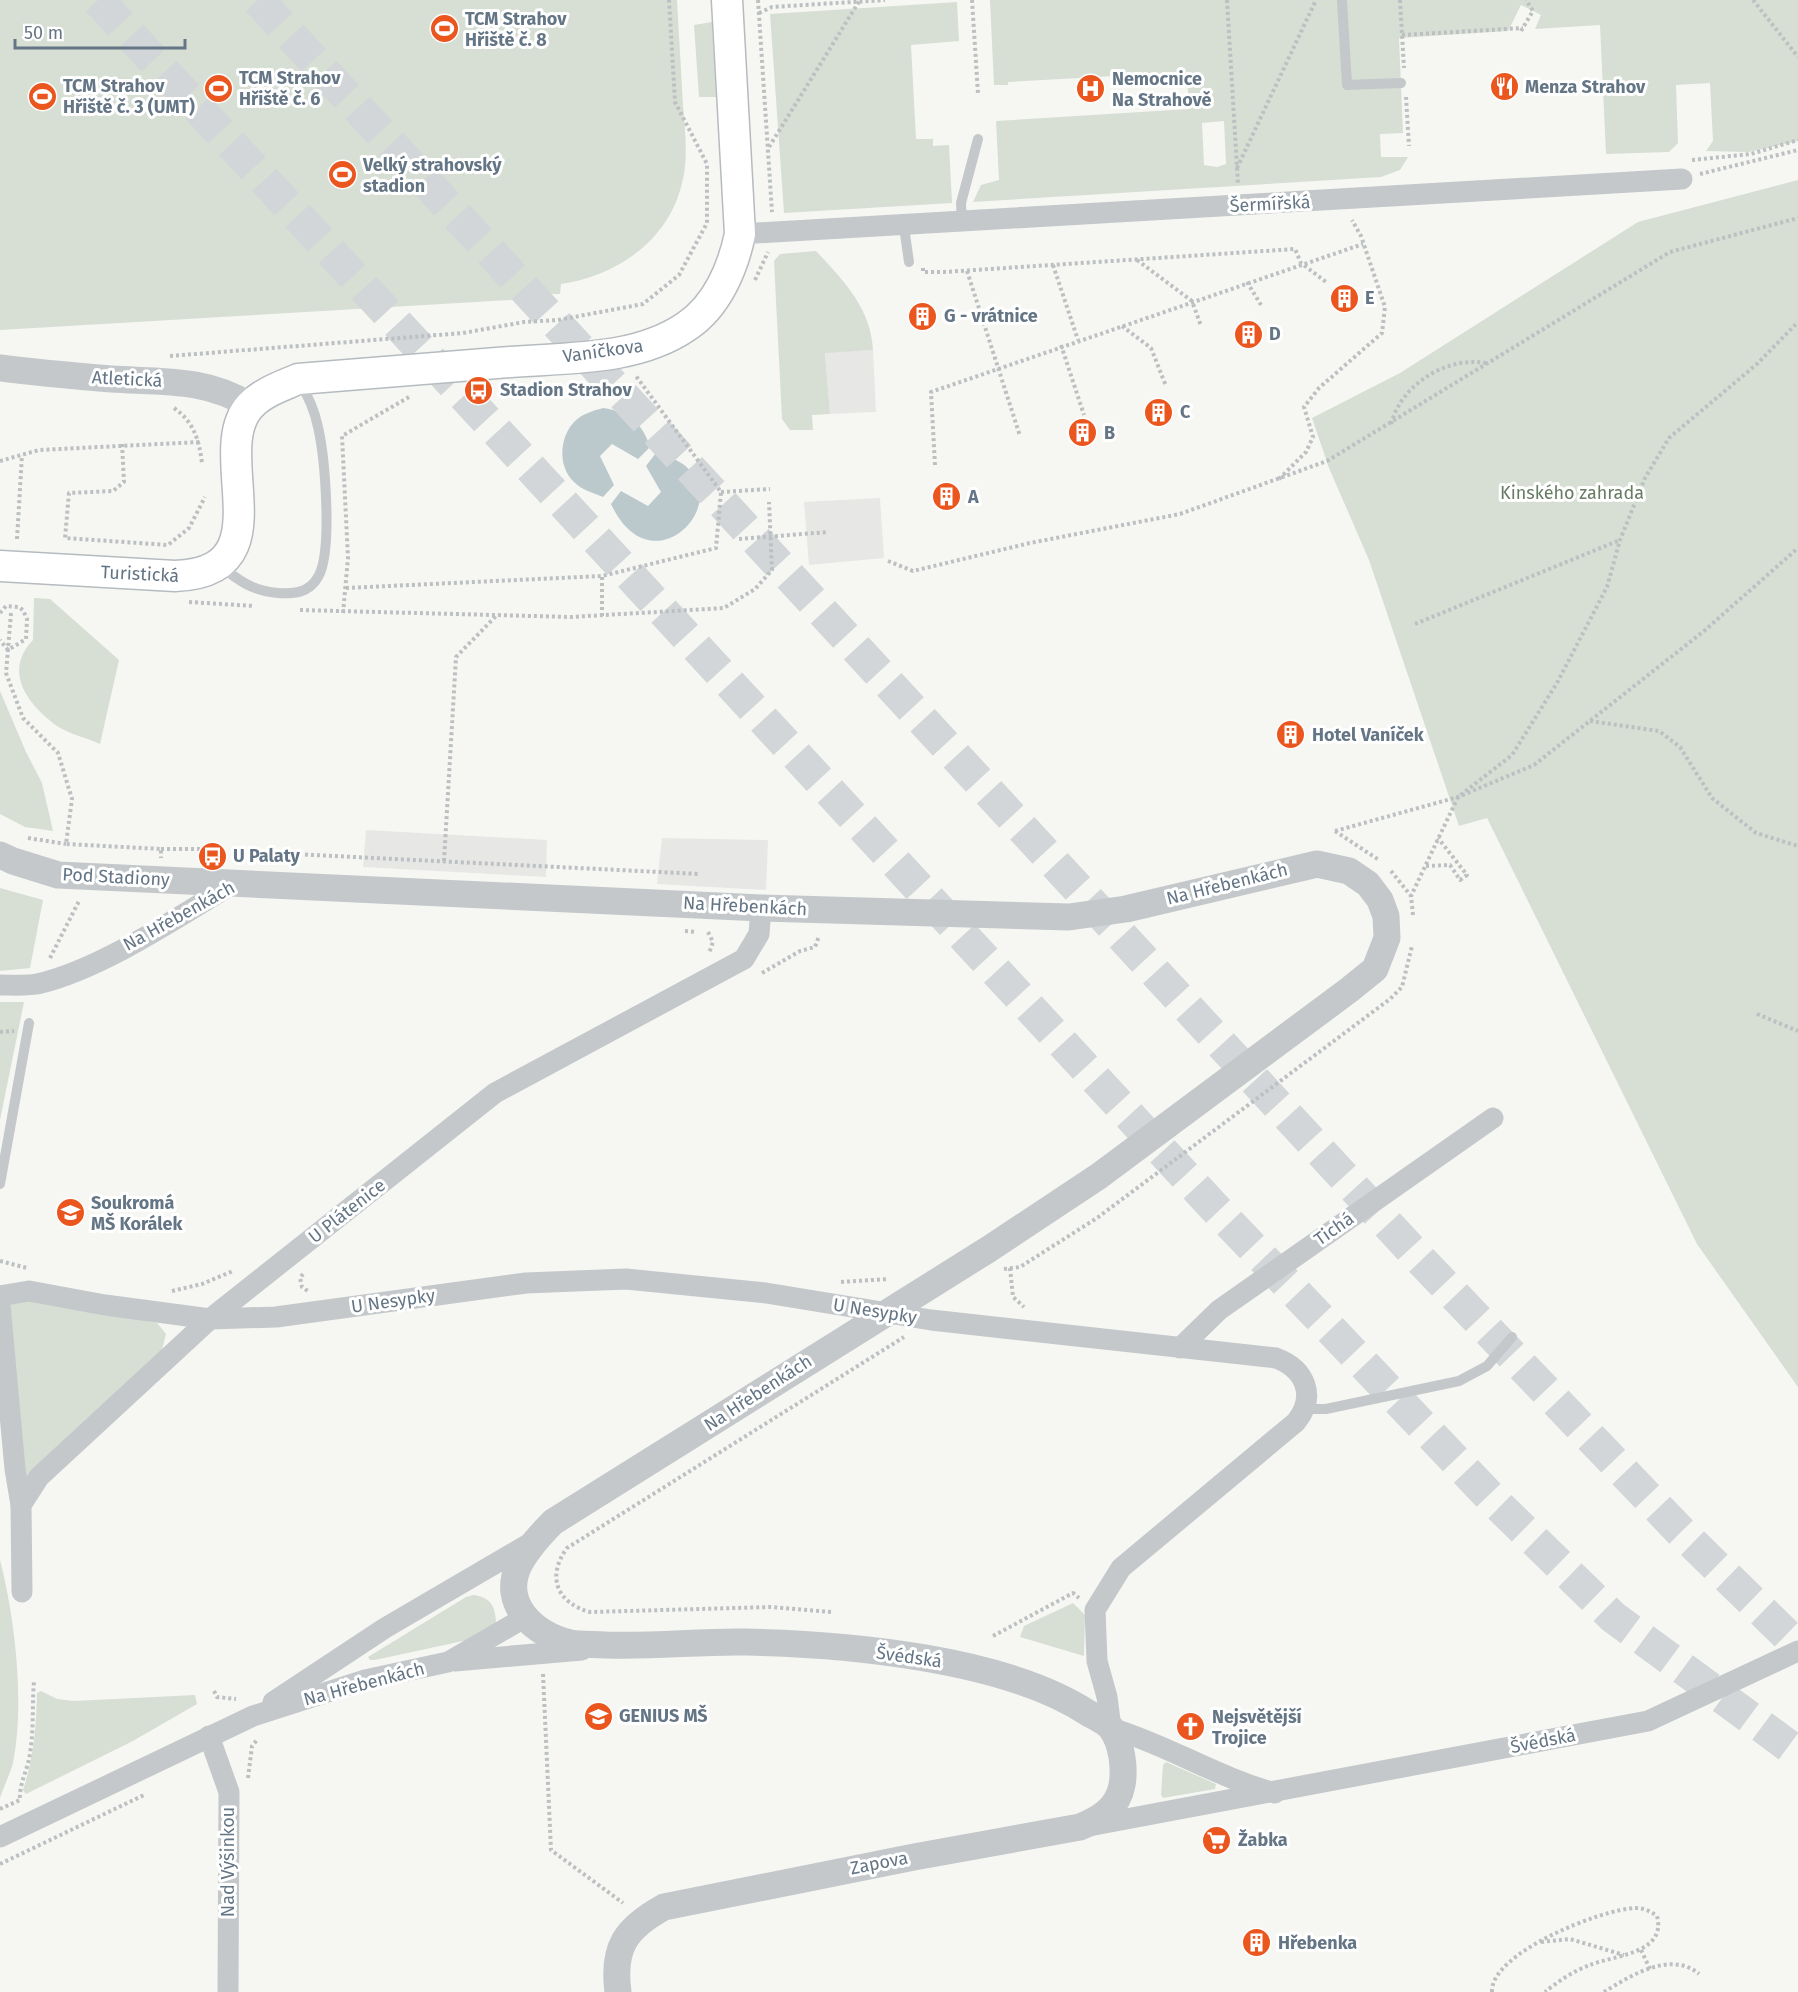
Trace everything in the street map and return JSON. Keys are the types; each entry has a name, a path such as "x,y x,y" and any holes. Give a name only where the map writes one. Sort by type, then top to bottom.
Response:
{"main road":[{"name":"Vaníčkova","path":"250,406 275,388 298,380 590,356 651,344 689,325 703,312 725,281 735,261 740,234 727,0"},
{"path":"218,564 231,547 238,528 236,445 241,423 250,406"},
{"name":"Turistická","path":"0,566 175,576 201,572 218,564"}],"street":[{"name":"Šermířská","path":"740,234 962,223 1682,179"},
{"name":"Atletická","path":"0,368 56,375 186,383 226,392 250,406"},
{"name":"Pod Stadiony","path":"0,855 58,875 236,882"},
{"name":"Na Hřebenkách","path":"0,985 34,985 71,974 147,935 236,882 761,908 1069,917 1126,909 1317,864 1349,870 1368,884 1380,900 1386,916 1387,938 1375,969 1099,1176 988,1249 553,1522 536,1540 518,1567 515,1590 524,1618 448,1662 248,1708"},
{"name":"U Plátenice","path":"21,1505 39,1477 210,1319 495,1093 744,959 759,934 761,908"},
{"name":"Tichá","path":"1180,1348 1220,1310 1493,1118"},
{"name":"U Nesypky","path":"0,1296 29,1291 105,1305 210,1319 276,1317 526,1283 626,1279 766,1293 931,1320 1276,1358 1298,1371 1305,1382 1305,1409"},
{"path":"0,1305 15,1469 21,1505 22,1592"},
{"path":"1111,1728 1107,1697 1097,1661 1095,1610 1121,1568 1296,1422 1305,1409"},
{"name":"Na Hřebenkách","path":"0,1837 209,1736 248,1708 536,1540"},
{"name":"Švédská","path":"524,1618 548,1636 572,1643 627,1646 744,1642 828,1645 968,1666 1044,1690 1080,1707 1111,1728 1138,1736 1238,1783 1275,1792"},
{"path":"448,1662 627,1646"},
{"name":"Švédská","path":"1080,1827 1648,1721 1798,1651"},
{"name":"Zapova","path":"618,1992 616,1973 629,1930 664,1906 1080,1827 1099,1820 1114,1805 1121,1790 1124,1771 1120,1750 1111,1728"},
{"name":"Nad Výšinkou","path":"209,1736 229,1792 228,1992"}],"lane":[{"path":"1342,0 1347,85 1401,83"},
{"path":"962,223 961,203 978,139"},
{"path":"904,226 909,262"},
{"path":"218,564 234,578 259,592 292,594 310,587 322,569 327,528 318,427 298,380"},
{"path":"0,1184 28,1023"},
{"path":"1305,1409 1326,1409 1459,1381 1487,1366 1512,1337"}],"path":[{"path":"164,356 463,333 524,322 558,320 643,304 679,275 707,223 707,164 675,102 669,0"},
{"path":"758,0 773,233 764,265"},
{"path":"759,13 772,7 885,0"},
{"path":"972,0 978,94"},
{"path":"1227,0 1240,206"},
{"path":"1237,169 1316,0"},
{"path":"1400,0 1402,35 1522,29 1533,10 1526,0"},
{"path":"1753,0 1798,57"},
{"path":"769,147 860,1"},
{"path":"1682,179 1798,150"},
{"path":"1276,481 1306,452 1313,437 1304,407 1319,388 1382,333 1385,307 1363,244 1341,200"},
{"path":"888,561 912,571 945,565 1030,543 1180,514 1276,481 1327,461 1391,424 1486,363 1670,252 1798,218"},
{"path":"936,465 931,392 1061,345 1363,244"},
{"path":"922,261 923,272 967,271 1295,249 1301,263 1326,282"},
{"path":"1137,260 1192,301 1201,326"},
{"path":"1053,265 1077,340"},
{"path":"967,271 1020,436"},
{"path":"1247,282 1262,305"},
{"path":"1411,896 1458,797 1512,755 1557,683 1606,586 1620,540 1645,478 1669,438 1757,364 1798,322"},
{"path":"1121,325 1152,348 1166,386"},
{"path":"1061,345 1084,415"},
{"path":"1391,424 1395,408 1408,391 1423,379 1451,366 1473,361 1486,363"},
{"path":"346,588 602,576 716,548 721,492 632,370"},
{"path":"343,613 348,558 342,436 412,395"},
{"path":"169,404 188,418 200,442 202,464"},
{"path":"0,461 39,450 122,444 200,442"},
{"path":"122,444 124,482 113,491 69,493 65,538 168,544 189,528 205,497"},
{"path":"17,539 22,455"},
{"path":"721,492 770,489"},
{"path":"296,609 343,613 602,616 724,608 755,589 772,570 769,502"},
{"path":"739,539 828,532"},
{"path":"1415,624 1620,540"},
{"path":"1335,831 1458,797 1534,765 1704,631 1798,548"},
{"path":"602,576 602,616"},
{"path":"14,605 15,597"},
{"path":"179,601 261,607"},
{"path":"0,614 6,606 14,605 19,607 25,615 26,639 8,650"},
{"path":"10,613 6,673 23,718 58,753 70,786 72,799 66,844"},
{"path":"444,861 456,657 496,616"},
{"path":"0,640 8,650"},
{"path":"1590,720 1659,731 1680,747 1712,798 1755,833 1798,846"},
{"path":"21,837 66,844 209,849"},
{"path":"1426,866 1450,866 1460,880 1467,875 1438,838"},
{"path":"160,879 161,849"},
{"path":"293,854 700,874"},
{"path":"34,985 81,897"},
{"path":"705,958 711,952 713,942 708,932"},
{"path":"759,974 800,951 815,947 819,936"},
{"path":"1758,1014 1798,1031"},
{"path":"0,1261 33,1269"},
{"path":"1010,1268 1012,1297 1024,1308 1036,1309"},
{"path":"306,1270 300,1278 302,1287 309,1293 321,1291"},
{"path":"164,1293 202,1284 234,1271"},
{"path":"833,1282 888,1279"},
{"path":"831,1612 770,1607 590,1612 566,1601 559,1590 556,1576 559,1559 567,1548 931,1320"},
{"path":"993,1635 1073,1593 1095,1610"},
{"path":"543,1669 551,1850 623,1904"},
{"path":"0,1809 20,1800 19,1788 29,1761 33,1737 34,1681"},
{"path":"214,1691 217,1697 248,1708"},
{"path":"217,1760 255,1741"},
{"path":"0,1864 153,1791"},
{"path":"1492,1992 1493,1980 1504,1966 1538,1943 1580,1924 1635,1908 1647,1910 1657,1916 1659,1924 1657,1934 1641,1950 1590,1965 1545,1992"},
{"path":"1538,1943 1570,1939 1624,1956"},
{"path":"1641,1950 1650,1969"},
{"path":"1604,1992 1650,1969 1677,1963 1691,1967 1699,1974"}],"shaded area":[{"path":"873,350 876,412 830,414 825,352"},
{"path":"603,408 620,412 633,420 643,431 650,447 638,459 612,444 600,456 614,485 603,497 574,482 565,469 562,452 565,436 574,422 584,415"},
{"path":"656,453 685,466 698,484 699,505 689,524 672,537 652,541 630,531 611,504 621,491 648,506 661,492 646,466"},
{"path":"880,498 884,558 809,565 804,502"},
{"path":"366,830 547,840 546,877 363,867"},
{"path":"662,838 768,840 766,890 657,884"}],"green space":[{"name":"Velký strahovský stadion","path":"0,0 677,0 686,146 681,187 664,225 636,253 619,265 600,273 561,284 560,294 546,294 545,298 0,330"},
{"path":"990,0 1798,0 1798,141 1749,152 1706,151 1713,141 1710,83 1676,85 1678,143 1669,152 1606,154 1600,25 1535,29 1541,15 1521,5 1508,31 1399,38 1403,133 1380,134 1381,157 1408,157 1400,170 1381,177 973,202 981,185 999,180 996,121 1189,109 1187,75 1152,76 1151,74 1008,82 1008,85 994,85","holes":["1224,121 1226,164 1217,167 1204,165 1202,123"]},
{"path":"957,2 959,41 911,45 916,139 933,139 933,146 949,145 952,203 784,213 770,14"},
{"path":"712,22 716,97 699,97 694,25"},
{"name":"Kinského zahrada","path":"1798,180 1798,1387 1697,1244 1487,818 1459,826 1369,560 1329,468 1312,418 1400,373 1638,222"},
{"path":"816,251 845,284 861,308 871,335 873,350 825,353 830,414 812,415 813,430 790,430 782,419 774,261 780,254"},
{"path":"34,598 50,599 119,660 100,744 57,726 36,708 22,686 20,663 24,652 33,640"},
{"path":"0,691 42,783 53,831 25,827 0,814"},
{"path":"0,888 43,900 30,968 0,971"},
{"path":"0,1002 24,1002 0,1120"},
{"path":"24,1293 157,1323 166,1334 162,1350 25,1479 10,1305"},
{"path":"0,1560 14,1634 18,1714 13,1763 0,1798"},
{"path":"474,1595 489,1602 494,1610 496,1627 486,1636 375,1660 370,1660 368,1657 466,1597"},
{"path":"1073,1603 1085,1615 1084,1656 1020,1637 1024,1626"},
{"path":"41,1691 57,1699 74,1701 195,1695 197,1704 131,1742 26,1794 23,1790 34,1742 37,1693"},
{"path":"1166,1762 1216,1784 1215,1789 1163,1798 1161,1795 1163,1765"}],"tunnel":[{"path":"98,0 1213,1206 1496,1503 1613,1617 1798,1753"},
{"path":"258,0 1416,1255 1681,1532 1798,1646"}],"place":[{"name":"TCM Strahov Hřiště č. 8","path":"444,29"},
{"name":"Menza Strahov","path":"1504,87"},
{"name":"TCM Strahov Hřiště č. 6","path":"218,88"},
{"name":"Nemocnice Na Strahově","path":"1091,89"},
{"name":"TCM Strahov Hřiště č. 3 (UMT)","path":"42,96"},
{"name":"Velký strahovský stadion","path":"342,175"},
{"name":"E","path":"1344,298"},
{"name":"G - vrátnice","path":"923,316"},
{"name":"D","path":"1248,334"},
{"name":"Stadion Strahov","path":"479,390"},
{"name":"C","path":"1159,412"},
{"name":"B","path":"1083,433"},
{"name":"A","path":"947,497"},
{"name":"Hotel Vaníček","path":"1291,735"},
{"name":"U Palaty","path":"212,856"},
{"name":"Soukromá MŠ Korálek","path":"70,1213"},
{"name":"GENIUS MŠ","path":"598,1716"},
{"name":"Nejsvětější Trojice","path":"1191,1727"},
{"name":"Žabka","path":"1217,1840"},
{"name":"Hřebenka","path":"1257,1943"}]}
